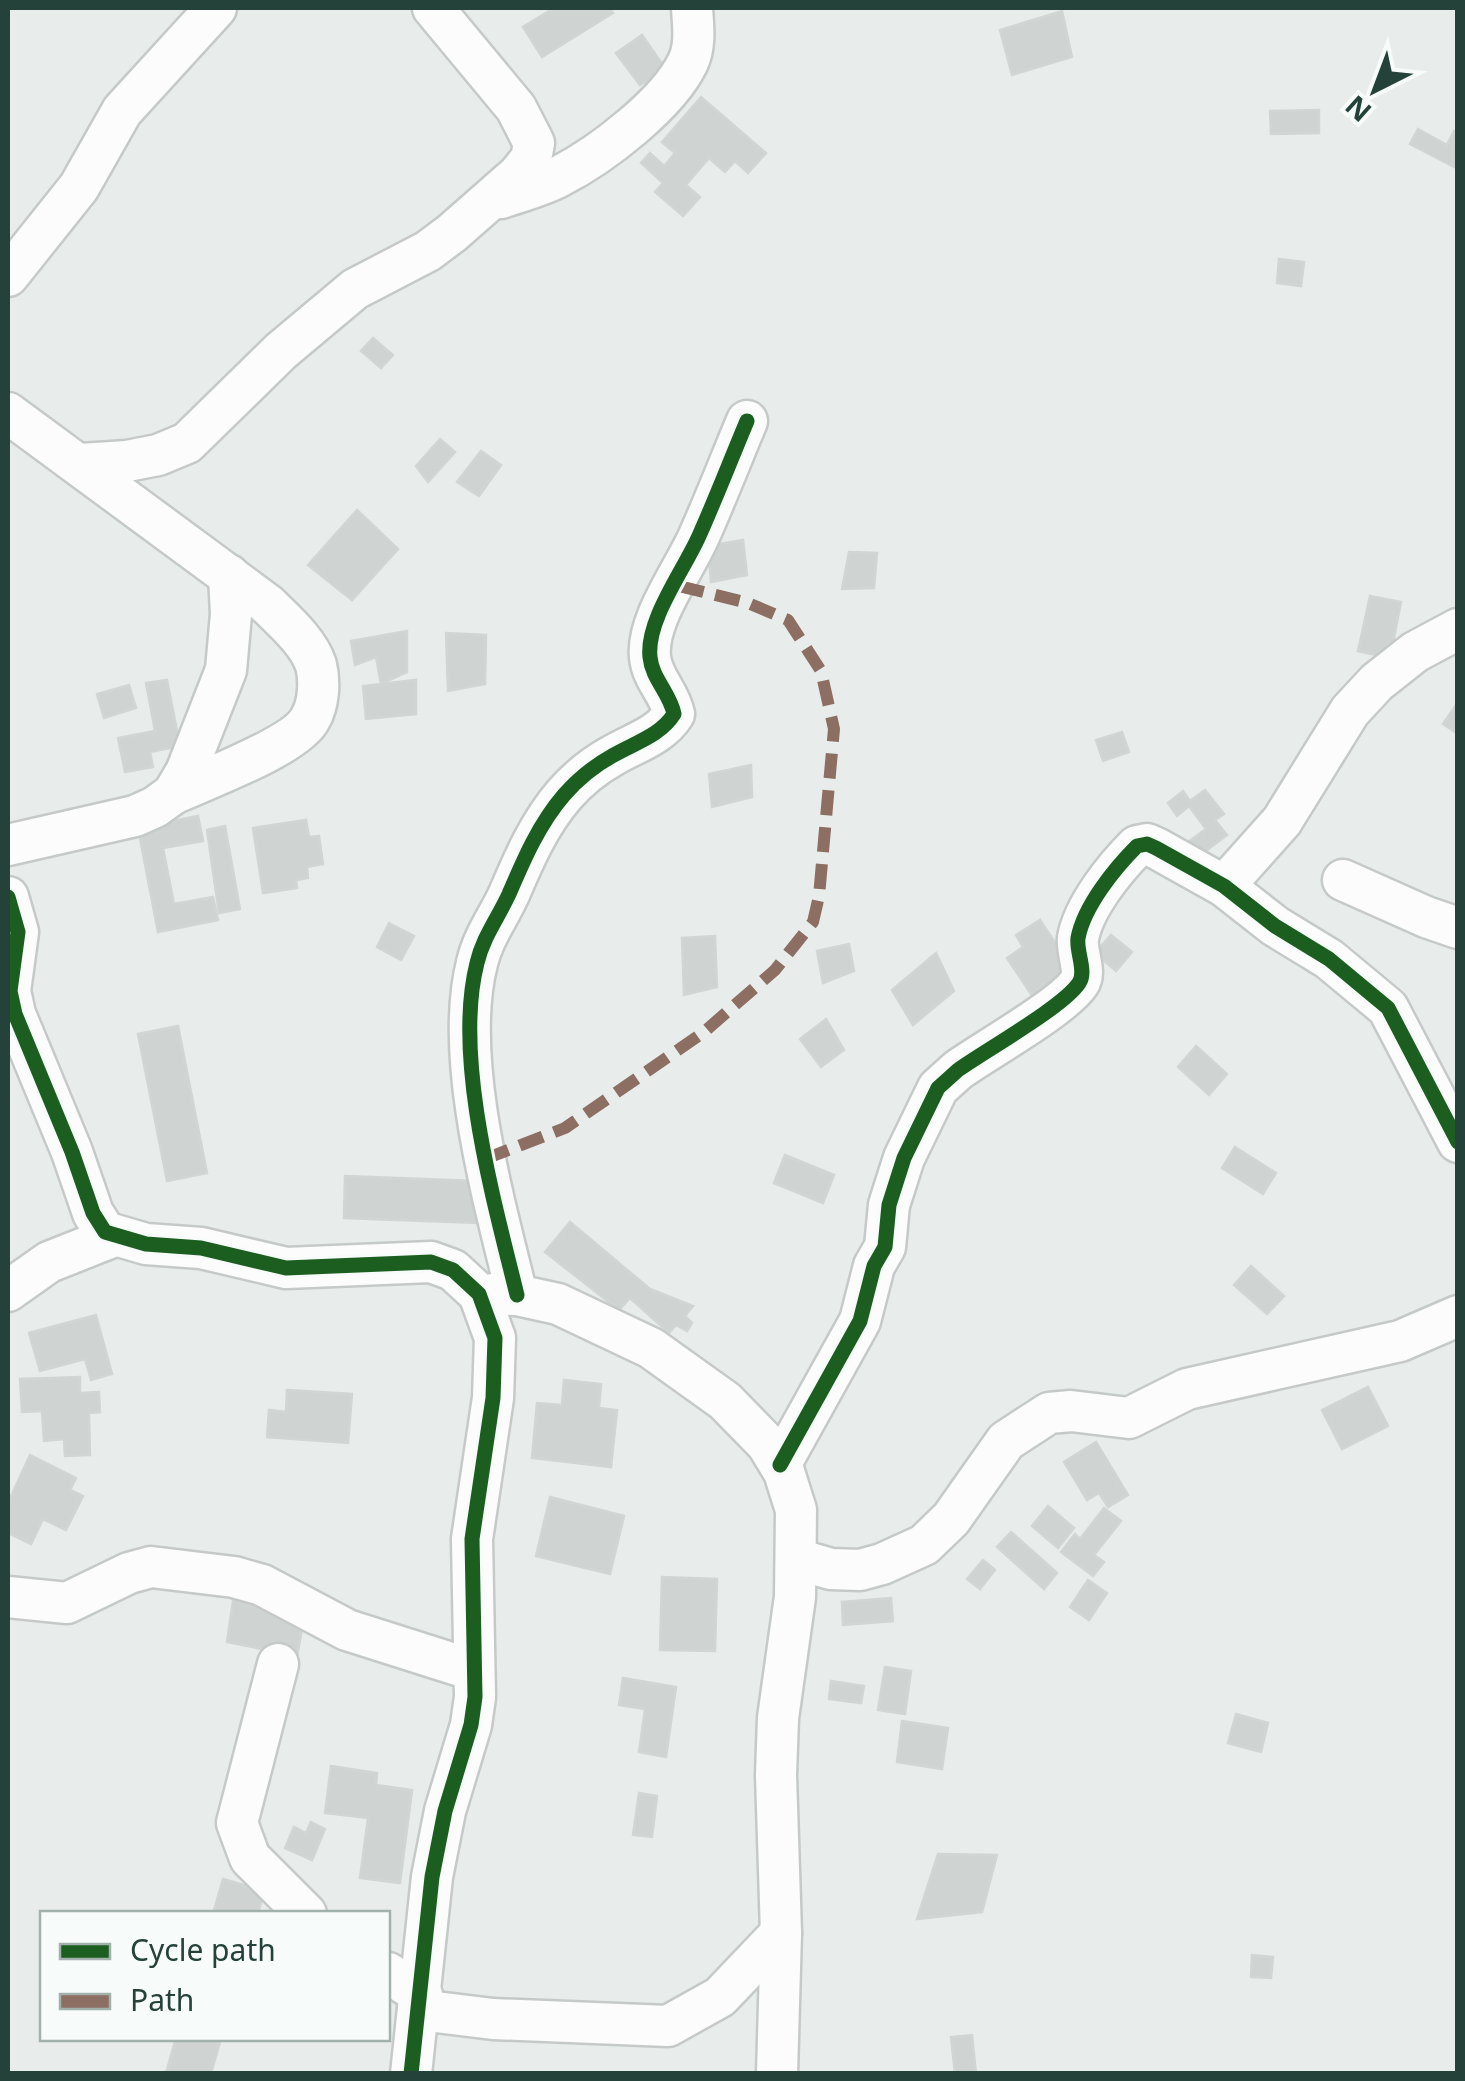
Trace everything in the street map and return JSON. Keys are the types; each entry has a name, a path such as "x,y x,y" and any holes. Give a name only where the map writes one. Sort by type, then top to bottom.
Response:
{"street":[{"path":"8,276 89,173 103,140 122,111 216,8"},
{"path":"81,464 127,462 187,443 320,316 355,289 428,251 518,175 530,159 534,143 516,108 433,8"},
{"path":"486,202 559,177 623,132 668,92 692,50 692,8"},
{"path":"8,412 267,604 298,636 315,663 319,688 310,720 286,741 174,794 155,808 8,845"},
{"path":"411,2074 432,1876 475,1697 472,1539 493,1398 498,1294 470,1004 476,964 486,934 503,908 524,858 564,794 609,757 666,725 674,714 671,699 650,662 650,644 658,617 698,539 747,421"},
{"path":"174,794 226,670 230,575"},
{"path":"1224,886 1282,821 1350,711 1377,682 1415,652 1458,629"},
{"path":"780,1465 860,1321 874,1266 884,1247 889,1204 904,1158 938,1088 973,1059 1058,1003 1080,983 1077,942 1083,923 1137,846 1148,844 1224,886 1275,926 1328,959 1388,1008 1458,1142"},
{"path":"1343,880 1426,918 1458,928"},
{"path":"8,897 18,932 10,991 14,1014 102,1230 112,1237 202,1248 286,1268 430,1262 498,1294 558,1304 651,1348 726,1401 767,1444 780,1465 796,1510 795,1597 778,1718 776,1774 781,1933 777,2074"},
{"path":"8,1290 49,1262 112,1237"},
{"path":"796,1558 830,1569 860,1570 924,1545 952,1519 1006,1441 1048,1413 1071,1411 1129,1418 1188,1388 1400,1341 1458,1316"},
{"path":"8,1597 68,1603 129,1572 151,1567 234,1576 262,1585 347,1630 472,1670"},
{"path":"278,1664 236,1823 250,1858 303,1911"},
{"path":"390,1975 421,2002 493,2019 668,2026 720,1997 781,1933"}],"building":[{"path":"554,8 609,8 613,13 542,57 523,27"},
{"path":"1062,11 1072,57 1012,75 1000,30"},
{"path":"642,35 665,68 640,85 616,53"},
{"path":"701,97 766,153 748,173 735,161 725,172 709,158 686,185 700,197 683,216 655,192 663,183 641,163 650,153 664,166 675,153 662,142"},
{"path":"1319,110 1319,133 1271,134 1270,111"},
{"path":"1418,129 1447,145 1454,131 1458,133 1458,169 1410,144"},
{"path":"1279,259 1304,262 1301,286 1277,283"},
{"path":"373,338 393,355 381,368 361,351"},
{"path":"440,439 455,452 428,482 416,466"},
{"path":"481,451 501,465 479,496 457,482"},
{"path":"357,510 398,549 352,600 308,565"},
{"path":"743,540 747,575 711,582 708,546"},
{"path":"849,552 877,553 874,588 842,589"},
{"path":"1370,596 1401,602 1390,658 1358,651"},
{"path":"407,631 407,672 381,684 376,657 355,665 351,641"},
{"path":"446,633 486,635 485,684 448,691"},
{"path":"167,680 180,746 150,752 153,767 125,772 118,738 155,731 146,683"},
{"path":"416,680 416,714 366,719 363,686"},
{"path":"129,685 136,708 104,718 97,694"},
{"path":"1458,702 1458,734 1443,724"},
{"path":"1122,732 1129,752 1103,761 1096,740"},
{"path":"751,765 752,797 712,807 709,774"},
{"path":"1205,790 1224,814 1215,820 1227,835 1199,856 1188,842 1206,829 1189,806 1177,816 1168,803 1183,791 1190,801"},
{"path":"198,816 203,841 163,848 174,904 213,897 218,920 158,932 138,828"},
{"path":"306,820 309,837 319,836 323,864 307,867 308,878 296,880 297,888 263,893 253,828"},
{"path":"225,826 240,909 219,913 207,830"},
{"path":"1040,920 1078,977 1058,990 1052,980 1031,994 1007,958 1023,947 1016,935"},
{"path":"389,923 414,936 401,960 377,947"},
{"path":"1111,935 1132,952 1116,971 1095,953"},
{"path":"715,936 717,987 684,995 682,938"},
{"path":"849,944 854,971 823,983 817,951"},
{"path":"936,953 954,991 913,1025 892,990"},
{"path":"826,1019 844,1050 821,1067 800,1039"},
{"path":"178,1026 207,1173 167,1181 138,1034"},
{"path":"1196,1046 1227,1074 1209,1095 1178,1067"},
{"path":"1235,1147 1276,1173 1263,1194 1222,1168"},
{"path":"785,1155 834,1175 823,1203 774,1183"},
{"path":"345,1176 477,1181 477,1223 344,1218"},
{"path":"570,1222 650,1289 693,1306 685,1316 692,1323 687,1331 676,1325 669,1333 630,1298 619,1310 545,1252"},
{"path":"1251,1266 1284,1296 1267,1314 1234,1285"},
{"path":"96,1315 112,1374 91,1380 85,1359 40,1371 29,1333"},
{"path":"80,1377 80,1393 99,1392 100,1412 89,1413 90,1455 65,1456 64,1439 44,1441 42,1411 22,1412 20,1379"},
{"path":"564,1380 601,1384 599,1408 617,1410 611,1467 532,1458 537,1403 562,1405"},
{"path":"1368,1387 1388,1426 1342,1449 1322,1410"},
{"path":"287,1390 352,1394 348,1443 267,1437 269,1410 286,1412"},
{"path":"1096,1442 1128,1495 1108,1507 1099,1493 1087,1500 1064,1462"},
{"path":"30,1455 76,1478 70,1490 83,1496 66,1530 43,1519 31,1544 8,1533 8,1503"},
{"path":"550,1497 624,1516 610,1574 536,1556"},
{"path":"1048,1506 1074,1528 1058,1548 1032,1526"},
{"path":"1104,1508 1121,1521 1094,1555 1104,1562 1093,1576 1061,1552 1075,1534 1080,1539"},
{"path":"1011,1532 1057,1573 1044,1589 997,1547"},
{"path":"983,1560 995,1570 980,1589 967,1579"},
{"path":"662,1577 717,1579 715,1651 660,1650"},
{"path":"1088,1580 1107,1593 1089,1620 1070,1607"},
{"path":"891,1598 893,1621 843,1625 842,1602"},
{"path":"233,1601 304,1619 297,1656 227,1642"},
{"path":"885,1667 911,1671 905,1714 878,1710"},
{"path":"623,1678 676,1687 666,1757 639,1752 645,1709 619,1705"},
{"path":"831,1681 864,1686 861,1703 829,1699"},
{"path":"1236,1714 1268,1723 1261,1752 1228,1743"},
{"path":"902,1721 948,1728 942,1769 897,1762"},
{"path":"331,1766 377,1773 376,1785 412,1790 400,1883 360,1878 368,1818 325,1813"},
{"path":"639,1793 657,1796 652,1837 633,1835"},
{"path":"311,1822 325,1829 312,1860 285,1848 294,1827 306,1833"},
{"path":"938,1854 997,1855 982,1912 917,1919"},
{"path":"223,1879 264,1891 259,1911 214,1911"},
{"path":"1252,1955 1273,1957 1271,1978 1251,1977"},
{"path":"972,2035 976,2074 955,2074 951,2037"},
{"path":"175,2041 220,2041 211,2074 166,2073"}],"marked path":[{"path":"485,1159 565,1128 704,1032 775,970 813,922 819,896 834,729 821,671 788,620 748,603 675,585"}],"cycle path":[{"path":"517,1295 488,1173 473,1085 471,1000 477,963 526,855 555,806 593,769 654,734 674,714 651,665 650,643 667,595 699,536 747,421"},
{"path":"780,1465 860,1321 874,1266 885,1247 889,1205 904,1158 938,1088 958,1070 1057,1004 1079,983 1081,926 1110,876 1137,846 1147,844 1156,848 1224,886 1275,926 1329,959 1388,1008 1458,1142"},
{"path":"8,897 18,932 10,991 15,1014 93,1213 105,1232 146,1244 201,1248 286,1268 431,1262 453,1270 479,1294 495,1338 493,1398 472,1539 475,1697 432,1877 411,2074"}]}
